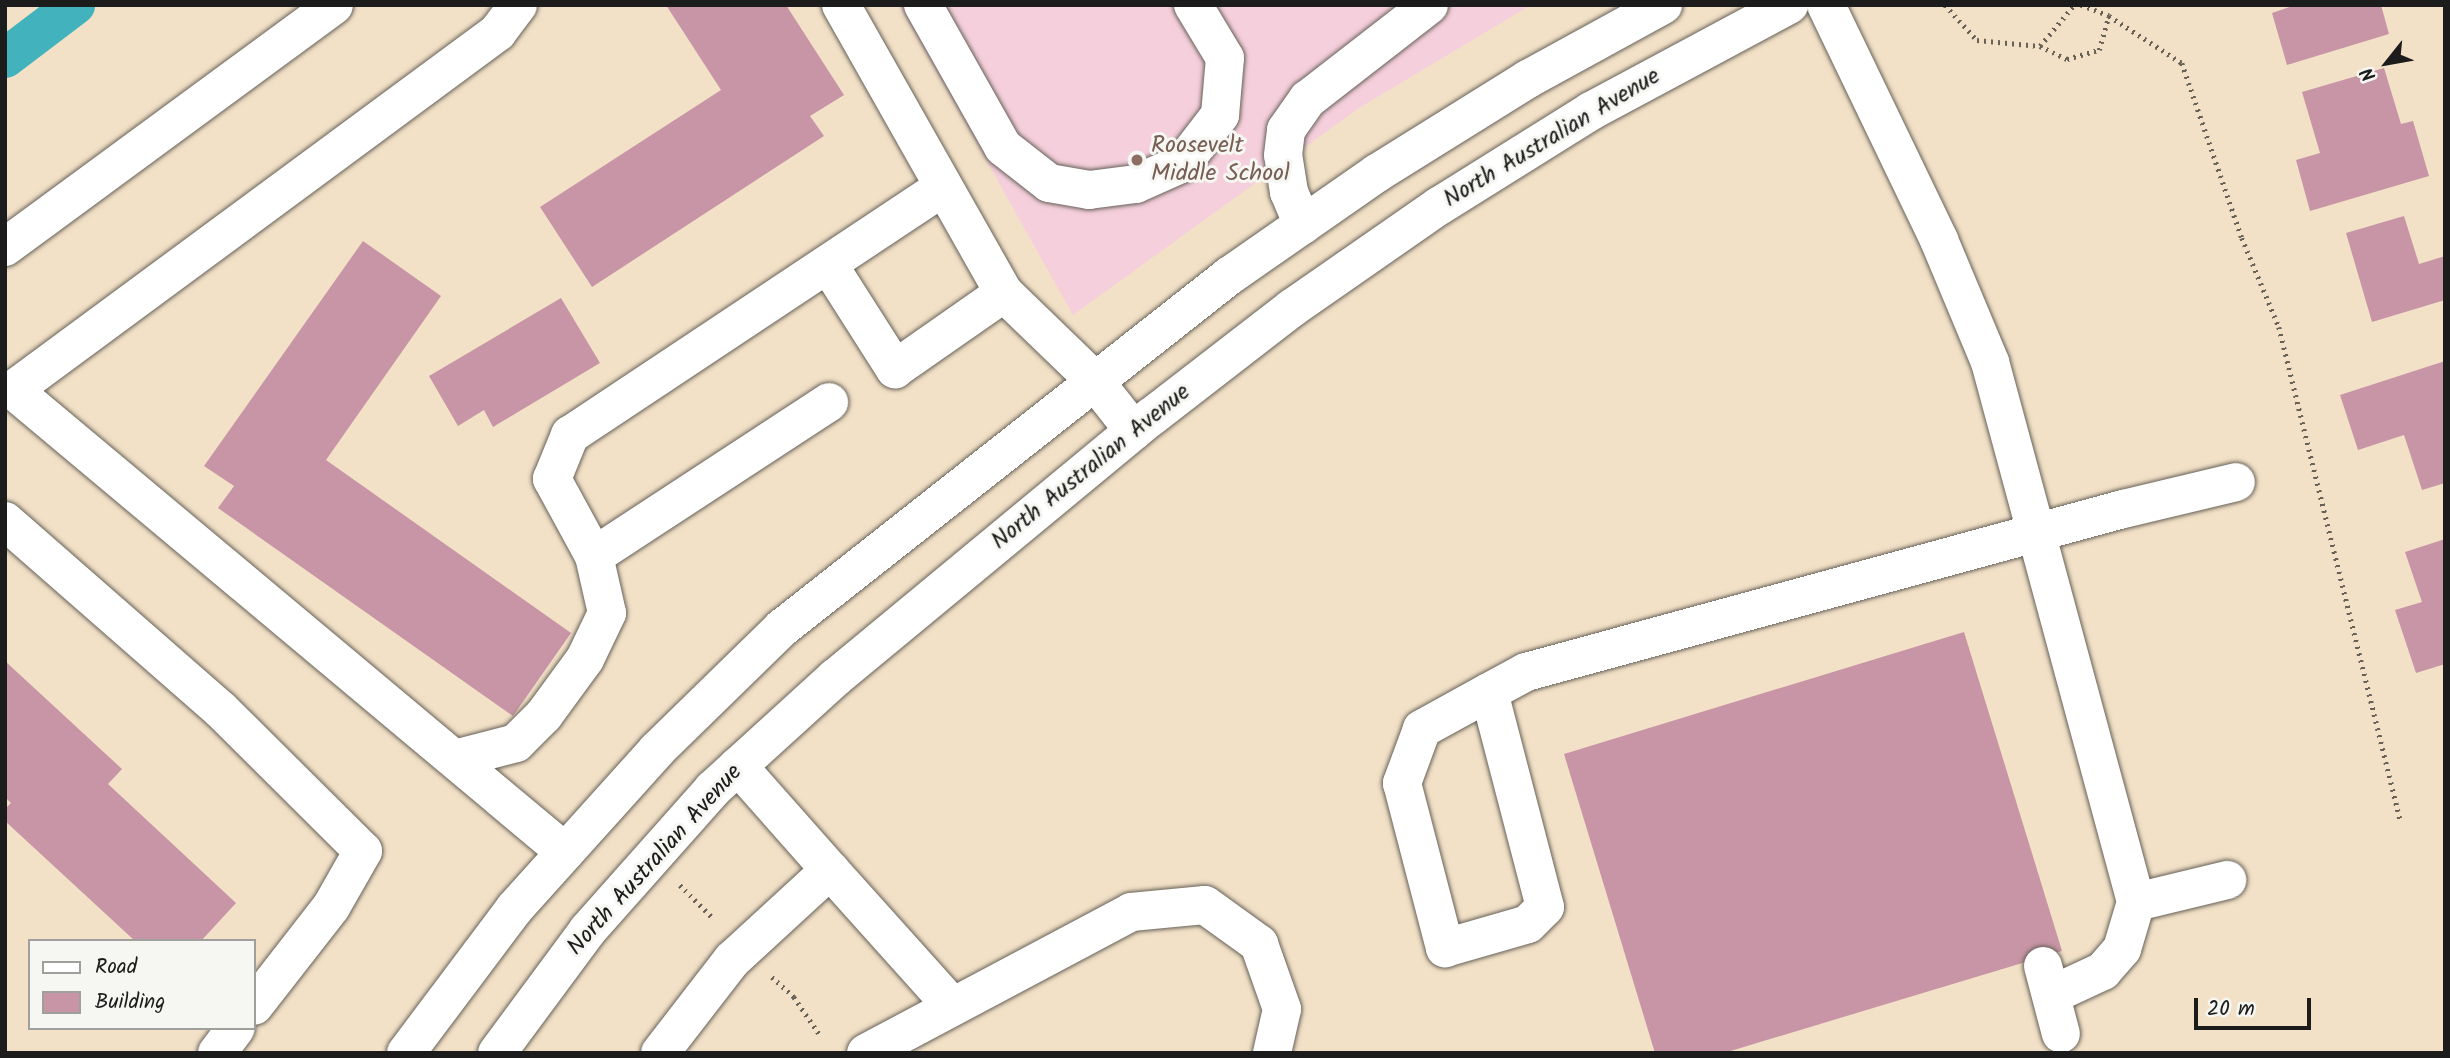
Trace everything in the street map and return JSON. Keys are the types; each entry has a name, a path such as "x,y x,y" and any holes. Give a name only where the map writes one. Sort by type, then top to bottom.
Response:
{"main road":[{"path":"5,247 334,5"},
{"path":"518,5 498,32 9,386 565,852"},
{"path":"841,5 1004,293 1093,379 1134,431"},
{"path":"923,5 1003,147 1049,183 1089,190 1136,184 1183,163 1220,115 1225,58 1193,5"},
{"path":"1303,225 1289,192 1283,155 1286,130 1308,99 1429,5"},
{"path":"406,1053 514,909 657,750 782,628 1093,379 1303,225 1528,79 1662,5"},
{"name":"North Australian Avenue","path":"497,1053 588,930 738,766 845,669 1134,431 1292,307 1439,206 1591,111 1788,5"},
{"path":"1826,5 1939,240 1990,362 2039,533 2136,902 2122,949 2103,971 2047,981 2062,1034"},
{"path":"454,759 516,743 544,715 585,659 607,613 594,556 552,479 570,435 943,187"},
{"path":"828,264 895,369 1004,293"},
{"path":"594,556 830,402"},
{"path":"1489,692 1545,907 1528,924 1445,948 1402,783 1422,729 1489,692 1526,672 2236,482"},
{"path":"5,522 221,710 363,851 331,907 256,1003"},
{"path":"738,766 951,1005"},
{"path":"660,1053 732,960 830,870"},
{"path":"2136,902 2227,880"},
{"path":"866,1053 951,1005 1131,912 1205,905 1259,944 1282,1009 1272,1053"},
{"path":"217,1053 234,1030"}],"path":[{"path":"1945,5 1978,40 2040,46 2067,59 2099,50 2109,16"},
{"path":"2040,46 2074,5"},
{"path":"2080,5 2109,16 2182,63 2242,238 2279,327 2400,819"},
{"path":"672,878 714,919"},
{"path":"769,974 794,997 820,1035"}],"shaded area":[{"name":"Roosevelt Middle School","path":"899,5 1531,5 1359,108 1073,315"}],"building":[{"path":"666,5 786,5 844,95 810,116 824,136 592,287 540,207 721,90"},
{"path":"2295,5 2381,5 2389,34 2287,65 2272,13"},
{"path":"2384,68 2401,124 2413,121 2429,176 2310,211 2296,160 2320,153 2302,92"},
{"path":"2404,216 2419,264 2445,256 2445,300 2372,322 2346,233"},
{"path":"363,241 441,296 326,460 571,633 513,716 218,508 234,486 204,466"},
{"path":"561,298 600,363 493,427 484,410 458,426 429,376"},
{"path":"2445,361 2445,483 2422,490 2404,435 2358,450 2340,395"},
{"path":"2445,539 2445,664 2416,673 2395,610 2422,602 2405,552"},
{"path":"1964,632 2062,951 1724,1053 1655,1053 1564,754"},
{"path":"5,661 122,769 108,784 236,903 203,939 133,939 5,821 5,809 11,803 5,797"}],"waterway":[{"path":"5,58 75,5"}],"place":[{"name":"Roosevelt Middle School","path":"1137,160"}]}
